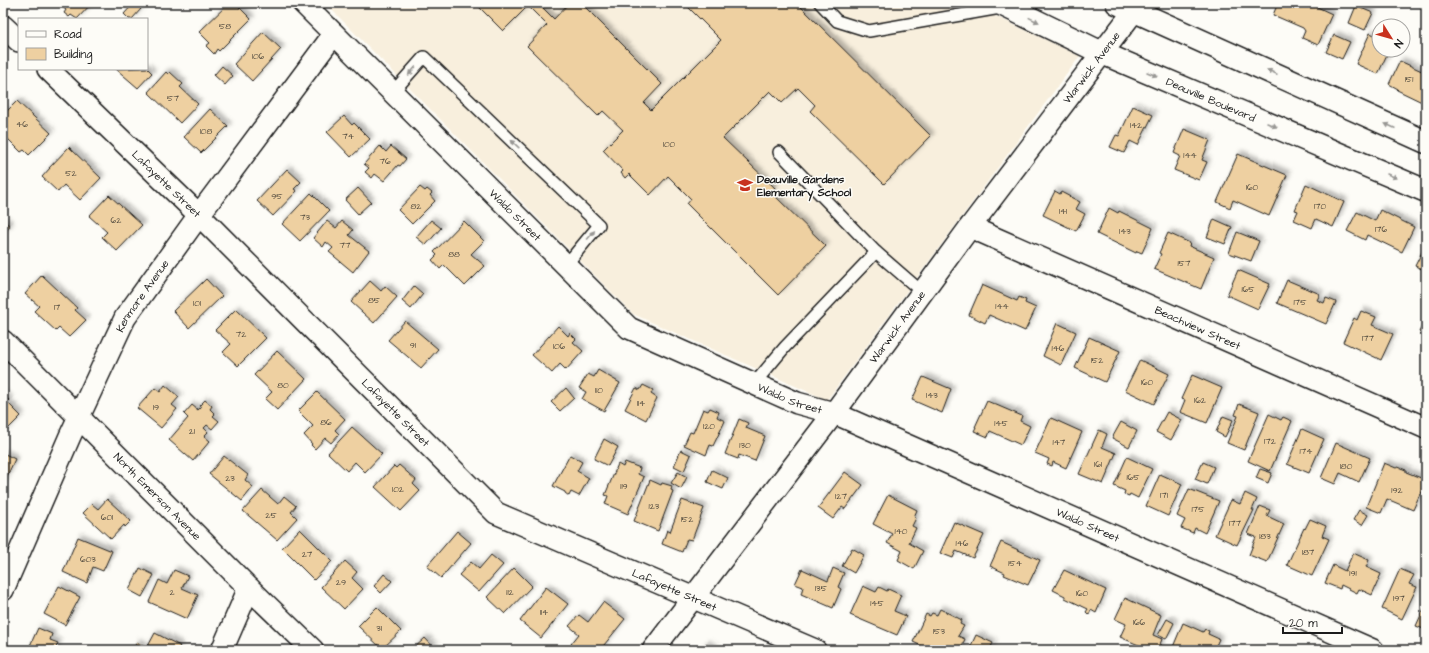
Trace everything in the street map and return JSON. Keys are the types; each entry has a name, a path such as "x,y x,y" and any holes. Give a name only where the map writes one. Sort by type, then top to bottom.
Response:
{"street":[{"name":"Waldo Street","path":"303,3 629,328 797,403 834,413 1373,650"},
{"name":"Deauville Boulevard","path":"1003,5 1102,53 1426,190"},
{"name":"Warwick Avenue","path":"652,650 834,413 970,227 1102,53 1130,6"},
{"path":"1130,6 1426,142"},
{"path":"3,26 18,40"},
{"name":"Kenmore Avenue","path":"3,590 79,417 125,318 199,215 334,34"},
{"name":"Lafayette Street","path":"49,70 199,215 496,513 815,650"},
{"name":"Beachview Street","path":"970,227 1426,428"},
{"name":"North Emerson Avenue","path":"3,340 249,588 313,650"},
{"path":"222,650 249,588"}],"lane":[{"path":"820,3 837,21 869,31 1003,5"},
{"path":"393,92 424,57 599,225 566,265"},
{"path":"779,152 876,252 922,292"},
{"path":"754,384 784,347 876,252"}],"shaded area":[{"name":"Deauville Gardens Elementary School","path":"325,3 968,3 1080,56 827,400 633,314"}],"building":[{"path":"64,3 92,3 78,18 71,15 69,17 64,13 66,10 61,6"},
{"path":"134,3 141,9 133,18 128,18 124,14"},
{"path":"229,3 235,3 251,19 219,51 217,49 214,54 206,46 210,43 199,32"},
{"path":"475,3 538,3 554,19 569,3 581,3 662,84 644,103 651,110 721,40 684,3 797,3 931,136 884,184 810,111 815,105 798,88 782,103 770,91 723,138 775,188 771,192 826,246 778,295 687,204 691,199 668,176 650,195 629,174 625,178 621,173 623,171 603,150 623,130 603,111 598,116 527,46 547,25 528,6 503,31"},
{"path":"1278,3 1314,3 1316,4 1315,6 1332,14 1318,45 1302,38 1305,31 1303,28 1273,15"},
{"path":"1356,6 1373,13 1365,30 1349,23"},
{"path":"263,32 281,49 252,81 234,64"},
{"path":"1371,33 1371,58 1385,58 1378,74 1356,64"},
{"path":"1334,35 1350,42 1342,59 1326,52"},
{"path":"1400,61 1426,73 1426,104 1397,90 1398,89 1389,84"},
{"path":"222,66 233,76 225,85 214,75"},
{"path":"148,69 152,73 138,88 117,70"},
{"path":"166,72 168,74 170,72 183,84 180,87 198,104 180,123 148,92"},
{"path":"17,101 51,133 29,155 24,150 21,152 3,134 3,115"},
{"path":"1133,106 1153,115 1138,145 1130,141 1124,153 1110,147 1116,135 1119,136"},
{"path":"210,109 228,126 201,153 184,137"},
{"path":"344,116 352,125 354,123 370,139 351,157 327,132"},
{"path":"1184,129 1210,140 1202,160 1207,162 1199,180 1174,170 1180,156 1174,153"},
{"path":"380,146 386,152 391,146 406,159 400,166 398,165 384,181 375,174 372,178 365,172 369,168 364,164"},
{"path":"69,147 101,178 80,200 64,185 58,192 42,177"},
{"path":"1238,154 1287,175 1269,216 1233,200 1230,208 1217,202"},
{"path":"287,169 301,182 294,189 297,191 273,216 257,201"},
{"path":"1306,184 1344,202 1333,227 1316,219 1312,228 1294,220 1298,211 1295,210"},
{"path":"420,187 425,191 427,189 432,193 430,195 435,201 412,224 398,210"},
{"path":"358,188 371,202 358,214 345,200"},
{"path":"1055,191 1060,194 1061,192 1080,202 1076,209 1085,214 1076,231 1043,215"},
{"path":"311,193 329,211 300,241 282,224"},
{"path":"109,195 142,225 117,251 102,237 107,232 89,216"},
{"path":"1109,208 1118,213 1119,211 1153,228 1142,253 1137,251 1136,253 1097,234"},
{"path":"1380,210 1414,227 1402,252 1367,235 1365,240 1347,231 1357,212 1375,221"},
{"path":"1214,219 1232,227 1225,244 1207,237"},
{"path":"3,220 10,226 3,234"},
{"path":"431,220 441,228 426,245 416,237"},
{"path":"327,221 336,228 342,221 353,230 349,235 369,251 353,272 329,252 333,248 326,242 323,247 313,238"},
{"path":"464,221 484,241 471,254 485,266 465,286 444,265 440,269 432,260 437,255 434,252"},
{"path":"1237,232 1259,241 1251,261 1229,253"},
{"path":"1168,233 1190,243 1189,246 1214,257 1201,289 1154,269"},
{"path":"1426,244 1426,271 1415,266"},
{"path":"1238,270 1270,284 1258,309 1227,295"},
{"path":"42,275 77,308 75,310 86,320 69,337 59,328 56,331 34,311 39,306 25,294"},
{"path":"206,279 222,296 189,328 173,311"},
{"path":"1287,280 1320,294 1317,300 1324,303 1326,298 1336,302 1326,324 1277,303"},
{"path":"370,281 381,291 385,286 397,297 374,323 351,302"},
{"path":"982,285 1017,301 1019,297 1026,300 1025,303 1036,308 1025,331 989,315 985,323 969,315"},
{"path":"414,286 423,294 411,309 402,301"},
{"path":"236,309 266,338 238,366 223,352 231,344 215,330"},
{"path":"1361,311 1376,317 1372,325 1393,334 1381,360 1343,342 1354,318 1357,320"},
{"path":"1426,318 1426,336 1419,332"},
{"path":"405,321 438,349 421,368 388,340"},
{"path":"1057,323 1076,332 1061,365 1043,356"},
{"path":"558,326 568,336 570,333 576,339 573,342 583,351 566,370 560,364 552,373 532,355"},
{"path":"1089,337 1120,351 1105,382 1075,368"},
{"path":"277,351 306,379 277,410 265,399 272,392 254,375"},
{"path":"1140,360 1169,374 1154,404 1125,390"},
{"path":"598,370 620,383 604,411 582,399 586,392 579,388 588,374 594,377"},
{"path":"1192,375 1222,388 1207,423 1180,412 1185,400 1181,399"},
{"path":"923,377 951,389 942,413 912,400"},
{"path":"165,385 179,397 172,405 177,409 161,428 137,408 155,388 160,392"},
{"path":"643,385 653,390 651,394 657,398 646,420 625,409 636,388 640,390"},
{"path":"566,388 574,398 560,411 551,402"},
{"path":"317,392 345,419 335,430 339,434 331,443 325,438 315,449 304,435 313,426 298,411"},
{"path":"3,394 9,400 7,402 21,416 4,433 3,432"},
{"path":"205,400 212,406 210,409 215,414 213,416 219,421 212,429 207,425 204,428 208,432 204,436 210,441 193,461 169,440 188,418 184,414 192,405 198,410 201,407 199,406"},
{"path":"987,401 1022,416 1020,421 1030,426 1021,445 990,431 988,437 974,431"},
{"path":"1239,404 1259,412 1244,450 1227,443 1238,416 1235,415"},
{"path":"710,408 719,412 717,417 725,421 713,446 710,445 706,455 684,445 690,432 693,433 703,409 708,411"},
{"path":"1167,412 1182,420 1171,440 1156,432"},
{"path":"1269,414 1281,420 1283,417 1292,421 1270,471 1248,461"},
{"path":"1223,416 1233,420 1225,437 1216,432"},
{"path":"1051,418 1082,432 1066,468 1053,462 1052,466 1047,464 1049,459 1035,453"},
{"path":"739,419 748,423 746,428 765,436 755,461 739,455 738,459 725,454"},
{"path":"1121,422 1137,431 1129,447 1112,438"},
{"path":"352,427 382,454 365,472 355,462 347,471 328,453"},
{"path":"1302,429 1324,439 1309,473 1287,464"},
{"path":"1099,430 1107,434 1102,447 1116,453 1103,484 1079,474"},
{"path":"604,439 618,447 608,466 594,459"},
{"path":"1336,443 1370,458 1359,482 1340,473 1335,484 1321,478"},
{"path":"681,450 691,455 684,471 674,466"},
{"path":"3,453 15,459 3,485"},
{"path":"570,455 582,462 577,471 589,478 579,496 571,492 569,496 565,492 553,486"},
{"path":"224,456 248,475 245,480 253,487 242,501 209,474"},
{"path":"1127,457 1152,469 1138,498 1130,494 1129,496 1124,494 1125,491 1114,486"},
{"path":"625,462 640,468 638,474 644,477 628,514 605,504 608,496 605,495 618,464 623,467"},
{"path":"1203,462 1214,467 1207,484 1195,479"},
{"path":"1384,463 1406,470 1406,472 1426,480 1413,510 1387,499 1381,513 1366,507"},
{"path":"399,465 416,480 413,484 420,491 401,511 375,487 394,466 396,468"},
{"path":"1260,469 1272,473 1268,483 1256,478"},
{"path":"712,470 728,478 723,489 707,482"},
{"path":"678,472 687,477 681,489 671,483"},
{"path":"845,472 863,485 845,509 842,507 833,519 818,508"},
{"path":"1160,474 1182,484 1168,516 1146,506"},
{"path":"650,480 661,485 662,483 672,486 671,490 673,491 658,531 634,521"},
{"path":"1189,489 1219,501 1205,533 1195,528 1193,533 1181,528 1185,520 1177,516"},
{"path":"262,490 278,504 284,496 296,506 291,512 297,518 277,540 243,511"},
{"path":"1245,493 1257,499 1252,510 1254,510 1237,545 1215,535 1231,500 1240,504"},
{"path":"888,495 917,510 914,517 916,518 912,526 916,528 909,543 923,551 914,569 898,560 902,551 887,543 892,534 873,524"},
{"path":"107,499 131,521 125,527 124,525 111,539 83,513 92,504 98,509"},
{"path":"682,500 704,508 692,540 687,539 682,552 662,544 667,530 670,532"},
{"path":"1260,506 1270,510 1267,516 1284,524 1267,562 1249,555 1256,537 1248,534"},
{"path":"1359,510 1368,515 1362,525 1353,520"},
{"path":"1310,519 1326,526 1322,536 1329,539 1312,576 1287,565 1304,528 1305,529"},
{"path":"954,522 984,535 973,558 956,551 953,558 940,553"},
{"path":"300,529 332,561 314,580 282,548"},
{"path":"457,531 471,543 441,578 427,566"},
{"path":"78,537 112,551 103,571 93,567 87,583 63,572"},
{"path":"1001,542 1040,560 1028,585 1004,575 1005,573 990,566"},
{"path":"852,548 864,555 854,573 842,566"},
{"path":"1353,553 1369,560 1366,567 1381,574 1372,595 1359,589 1357,593 1341,585 1340,589 1325,583 1333,565 1345,571"},
{"path":"491,555 503,565 479,592 459,575 471,562 479,569"},
{"path":"345,561 357,572 352,578 363,589 344,609 321,587"},
{"path":"140,568 154,575 142,597 129,590"},
{"path":"514,568 532,586 505,614 487,597"},
{"path":"833,568 844,573 838,587 841,589 833,608 801,594 803,587 795,584 802,569 828,581"},
{"path":"1400,569 1414,575 1409,584 1417,587 1402,619 1382,609"},
{"path":"174,570 188,576 182,588 198,595 187,619 149,602 159,580 167,584"},
{"path":"1064,570 1106,590 1096,613 1091,610 1089,615 1086,612 1088,609 1065,598 1065,596 1053,590"},
{"path":"384,574 392,581 381,593 374,586"},
{"path":"59,586 80,597 65,625 44,614"},
{"path":"863,586 876,592 879,587 887,591 888,589 901,595 894,611 906,616 897,635 850,615"},
{"path":"546,587 568,604 541,638 520,621"},
{"path":"1125,598 1161,615 1153,635 1162,639 1158,650 1150,650 1120,637 1126,624 1115,619"},
{"path":"603,602 625,619 600,650 594,647 592,650 578,650 571,644 579,634 569,626 579,615 588,622"},
{"path":"1426,604 1426,630 1416,626"},
{"path":"377,607 401,631 382,649 358,626"},
{"path":"940,609 962,620 960,624 964,626 958,636 965,639 960,650 930,650 913,642 926,614 930,616 932,613 937,615"},
{"path":"1167,619 1174,623 1166,639 1158,635"},
{"path":"1183,623 1203,632 1205,629 1209,631 1208,634 1219,639 1214,650 1180,650 1173,647"},
{"path":"38,628 52,634 50,640 58,643 55,650 28,650"},
{"path":"155,633 180,646 177,650 133,650 137,642 147,648"},
{"path":"976,635 993,643 990,649 992,650 969,650"},
{"path":"425,638 436,650 412,650"},
{"path":"705,644 716,650 702,650"}],"place":[{"name":"Deauville Gardens Elementary School","path":"745,185"}]}
